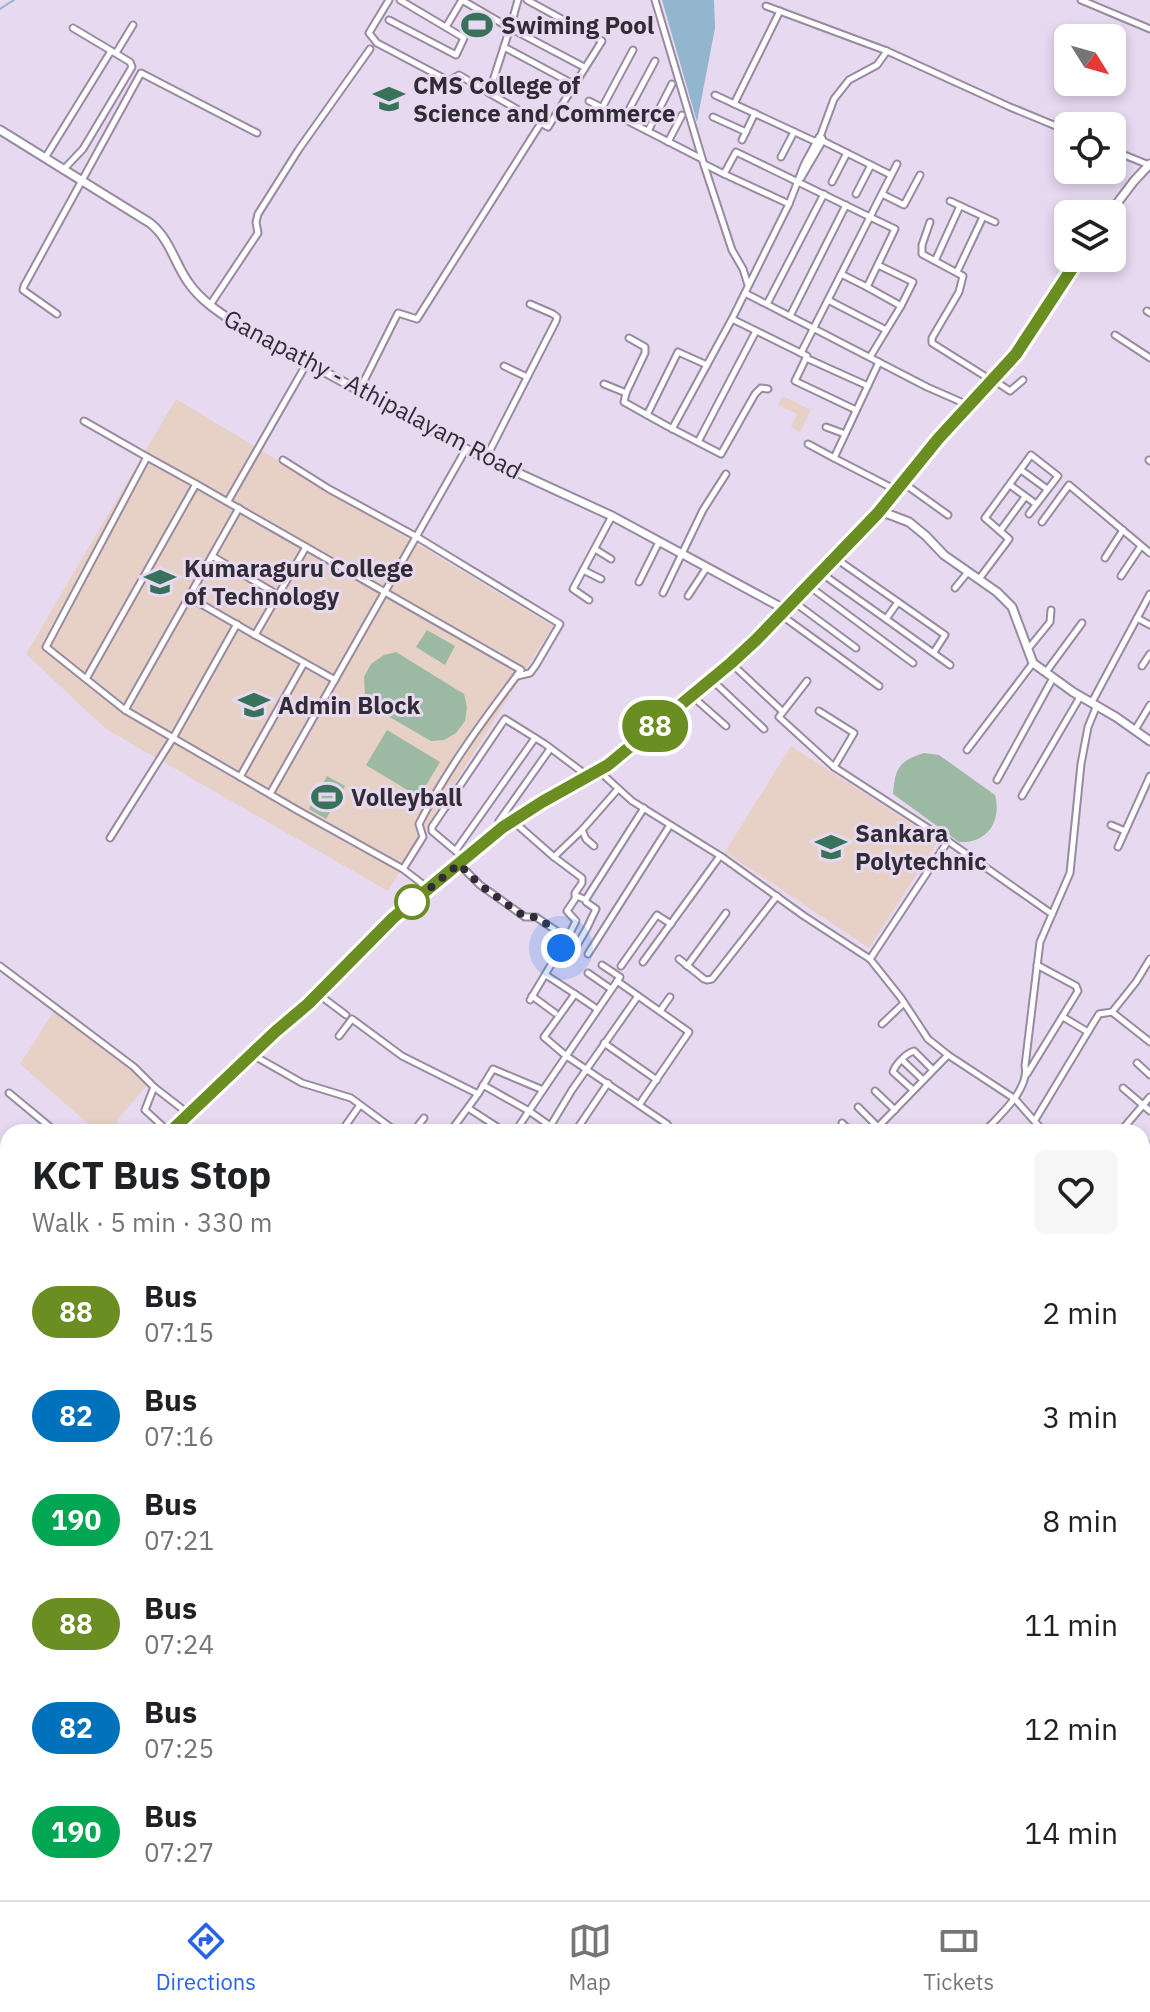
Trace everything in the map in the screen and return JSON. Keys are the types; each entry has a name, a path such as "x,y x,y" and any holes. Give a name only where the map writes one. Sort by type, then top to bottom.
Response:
{"main road":[{"name":"Ganapathy - Athipalayam Road","path":"0,130 160,231 189,284 210,305 237,324 466,449 612,516 784,612"},
{"path":"1120,200 1150,164"},
{"path":"179,1124 393,918 503,827 599,771 731,663 878,513 968,405 1016,354 1070,272"},
{"path":"878,513 909,522 944,555 997,592 1012,607 1033,663 1150,741"}],"street":[{"path":"389,0 369,33 377,43 449,81 459,75 548,127 602,41 527,0"},
{"path":"389,20 456,55 464,38 400,0"},
{"path":"446,27 462,0 582,66"},
{"path":"489,93 518,0"},
{"path":"655,0 703,162 732,250 743,269 746,290 790,316 968,405"},
{"path":"1081,0 1150,29"},
{"path":"766,6 887,51 1054,125"},
{"path":"734,104 780,11"},
{"path":"45,158 133,25"},
{"path":"63,170 83,149 132,67 130,62 73,28"},
{"path":"504,47 575,85"},
{"path":"210,305 258,233 258,214 299,149 370,49"},
{"path":"602,108 633,50"},
{"path":"672,429 732,319 804,175 834,99 849,80 877,65 887,51"},
{"path":"624,119 655,61"},
{"path":"57,314 23,290 141,73 257,133"},
{"path":"648,131 672,84"},
{"path":"715,95 814,141 820,140 891,175"},
{"path":"589,101 724,174 789,204"},
{"path":"742,140 755,113"},
{"path":"668,142 682,115"},
{"path":"713,117 746,132"},
{"path":"359,391 398,313 417,319 541,123"},
{"path":"781,157 794,132"},
{"path":"724,174 736,152 895,229 867,287"},
{"path":"832,182 847,153"},
{"path":"1126,155 1150,164"},
{"path":"856,410 795,381 814,328 897,164"},
{"path":"856,194 871,165"},
{"path":"882,194 904,205 920,175"},
{"path":"767,304 824,194"},
{"path":"950,201 995,222"},
{"path":"790,316 846,205"},
{"path":"935,261 960,206"},
{"path":"957,272 983,217"},
{"path":"930,222 921,252 963,276 959,292 932,343 1010,391 1023,380"},
{"path":"870,357 913,282 878,265"},
{"path":"841,274 901,306"},
{"path":"828,300 886,330"},
{"path":"486,458 557,317 530,304"},
{"path":"732,319 868,386"},
{"path":"698,442 756,331"},
{"path":"1115,335 1150,358"},
{"path":"629,338 645,347 645,353 624,402 721,454 755,394 761,388 768,389"},
{"path":"647,415 678,352 707,365"},
{"path":"834,458 879,362"},
{"path":"228,501 307,363"},
{"path":"504,366 527,377"},
{"path":"604,384 626,393"},
{"path":"84,421 386,592 520,673 530,673 560,624 283,460"},
{"path":"826,427 845,434"},
{"path":"808,444 896,490"},
{"path":"270,794 466,449"},
{"path":"979,579 1009,539 985,519 1031,455 1058,476 1029,514"},
{"path":"147,457 46,647 125,710 403,869 429,889"},
{"path":"1021,470 1047,489"},
{"path":"663,593 703,510 726,474"},
{"path":"902,482 948,515"},
{"path":"86,679 196,484"},
{"path":"1010,485 1036,504"},
{"path":"1042,522 1069,485 1150,553"},
{"path":"1000,531 1025,497"},
{"path":"125,710 239,508"},
{"path":"589,600 573,589 612,516"},
{"path":"1105,558 1123,530"},
{"path":"639,582 659,541"},
{"path":"1121,576 1141,546"},
{"path":"255,635 306,547"},
{"path":"595,549 611,559"},
{"path":"212,556 278,595"},
{"path":"835,558 945,635 934,652"},
{"path":"688,596 707,567"},
{"path":"583,570 601,579"},
{"path":"955,588 968,571"},
{"path":"821,573 950,665"},
{"path":"809,586 913,663"},
{"path":"1027,1074 1025,1066 1040,942 1070,873 1081,764 1088,727 1095,704 1150,594"},
{"path":"189,597 335,680"},
{"path":"794,602 856,648"},
{"path":"886,619 898,602"},
{"path":"1143,606 1150,609"},
{"path":"1028,649 1050,622 1051,610"},
{"path":"784,612 879,686"},
{"path":"1137,617 1150,625"},
{"path":"1046,672 1082,623"},
{"path":"110,838 173,738 237,624"},
{"path":"1142,666 1150,654"},
{"path":"240,777 304,663"},
{"path":"731,663 782,711"},
{"path":"967,750 1033,663"},
{"path":"403,869 423,837 419,824 431,802 483,720 520,673"},
{"path":"997,780 1053,678"},
{"path":"712,680 764,729"},
{"path":"807,681 779,717 834,767 1052,914"},
{"path":"692,696 726,726"},
{"path":"1022,796 1081,696"},
{"path":"1135,730 1150,705"},
{"path":"819,711 854,733 834,767"},
{"path":"555,1013 531,998 561,948 564,936 536,917 525,917 480,885 456,850 432,831 432,827 505,719 589,777"},
{"path":"456,850 535,738"},
{"path":"503,827 499,821 551,749"},
{"path":"599,771 644,808 870,959 928,1039 1015,1099 1037,1124"},
{"path":"1118,847 1150,776"},
{"path":"554,857 618,789"},
{"path":"586,900 644,808"},
{"path":"513,821 582,878 567,911 587,928"},
{"path":"588,954 670,825"},
{"path":"1111,825 1125,831"},
{"path":"582,830 594,846"},
{"path":"870,959 948,841"},
{"path":"643,962 720,856"},
{"path":"575,896 596,909 573,952 563,947 576,921"},
{"path":"679,959 704,979 712,979 777,896"},
{"path":"687,966 726,913"},
{"path":"621,966 657,915 671,924"},
{"path":"1035,1120 1099,1014 1112,1012 1150,959"},
{"path":"520,1124 620,977 602,965"},
{"path":"992,1124 1015,1099 1078,991 1076,986 1037,965"},
{"path":"0,966 134,1067 190,1115"},
{"path":"588,973 611,989"},
{"path":"546,975 597,1009"},
{"path":"617,981 689,1032 639,1105"},
{"path":"317,994 346,1015"},
{"path":"575,994 544,1037 565,1055 667,1124"},
{"path":"552,1124 638,996"},
{"path":"660,1011 670,997"},
{"path":"882,1024 904,1003"},
{"path":"1112,1012 1150,1042"},
{"path":"1063,1017 1088,1032"},
{"path":"339,1036 352,1019 402,1056 478,1094"},
{"path":"604,1043 657,1080"},
{"path":"913,1090 893,1072 912,1050 933,1070"},
{"path":"251,1054 302,1083 351,1098 386,1124"},
{"path":"882,1124 948,1055"},
{"path":"902,1060 923,1080"},
{"path":"1137,1063 1150,1075"},
{"path":"456,1124 493,1069 543,1090"},
{"path":"580,1124 608,1083"},
{"path":"483,1085 549,1124"},
{"path":"154,1087 145,1110 161,1124"},
{"path":"1123,1088 1150,1111"},
{"path":"875,1091 895,1110"},
{"path":"9,1093 46,1124"},
{"path":"1127,1124 1150,1097"},
{"path":"348,1124 360,1105"},
{"path":"858,1107 871,1124"},
{"path":"468,1108 493,1124"},
{"path":"419,1124 424,1118"}],"shaded area":[{"path":"783,396 811,410 800,432 791,427 797,414 778,405"},
{"name":"Kumaraguru College of Technology","path":"176,399 553,626 388,891 106,729 26,654"},
{"name":"Sankara Polytechnic","path":"791,746 938,841 869,948 725,852"},
{"path":"55,1010 150,1082 116,1121 119,1124 89,1124 20,1064"}],"green space":[{"path":"427,630 455,646 445,665 416,647"},
{"path":"396,652 464,694 467,707 465,721 456,733 444,740 431,741 374,708 365,696 364,677 371,664 384,655"},
{"path":"387,730 440,762 419,797 366,765"},
{"path":"924,753 939,755 995,795 994,822 985,835 969,842 959,842 893,794 900,767"},
{"name":"Volleyball","path":"327,776 345,786 326,819 309,809"}],"water":[{"path":"662,0 714,0 715,28 697,122"}],"waterway":[{"path":"0,9 14,0"}],"bus line":[{"name":"88","path":"179,1124 308,1004 393,918 503,827 608,765 756,640 878,513 938,439 1016,354 1070,272"}],"place":[{"name":"Swiming Pool","path":"477,25"},
{"name":"CMS College of Science and Commerce","path":"389,99"},
{"name":"Kumaraguru College of Technology","path":"160,582"},
{"name":"Admin Block","path":"254,705"},
{"name":"Volleyball","path":"327,797"},
{"name":"Sankara Polytechnic","path":"831,847"}],"route":[{"path":"412,902 459,864 480,885 525,917 536,917 564,936 561,948"}]}
